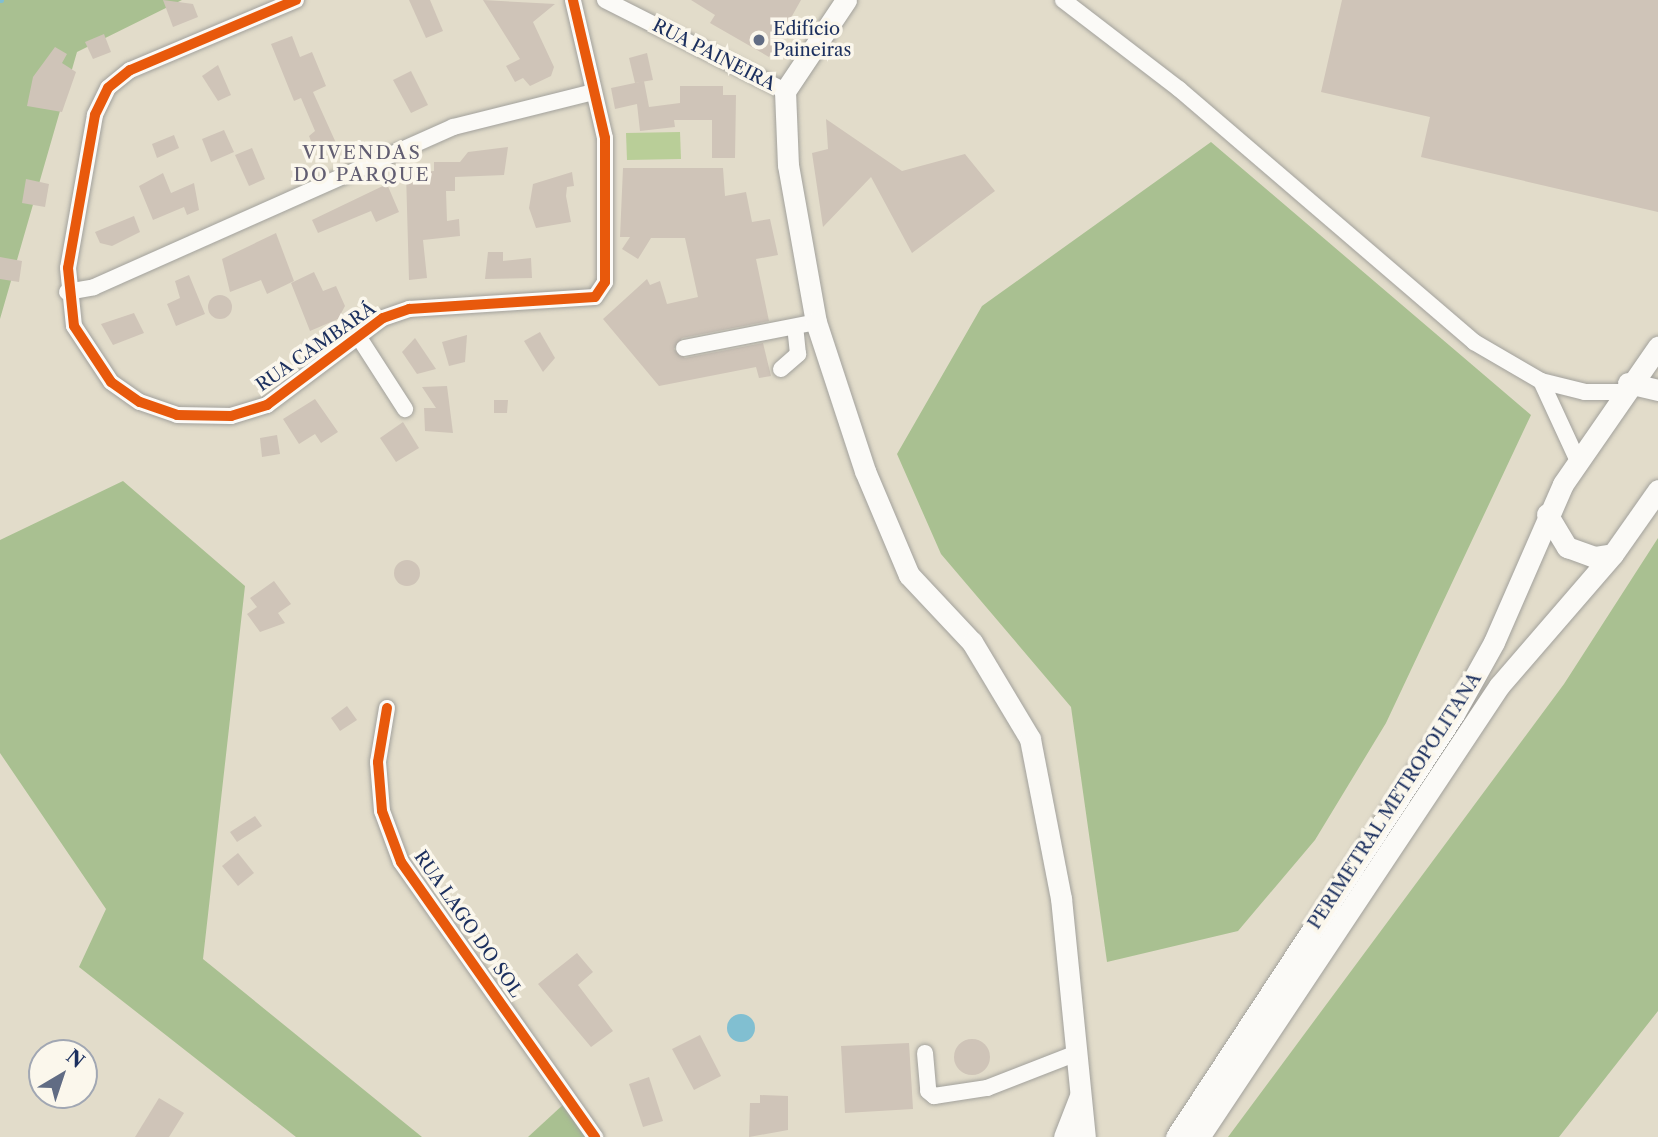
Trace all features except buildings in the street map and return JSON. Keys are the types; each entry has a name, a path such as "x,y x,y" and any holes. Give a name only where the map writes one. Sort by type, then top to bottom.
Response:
{"main road":[{"path":"846,0 785,91 788,165 816,322 865,471 909,575 972,642 1030,739 1061,898 1074,1054 1085,1137"},
{"name":"PERIMETRAL METROPOLITANA","path":"1176,1137 1454,714 1494,642 1547,514 1577,460 1625,387 1658,347"},
{"path":"1625,387 1658,390"},
{"name":"PERIMETRAL METROPOLITANA","path":"1199,1137 1499,686 1613,554 1658,489"},
{"path":"1547,514 1567,547 1585,555 1613,554"},
{"path":"1064,1137 1080,1096"}],"street":[{"name":"RUA CAMBARÁ","path":"296,0 130,70 108,88 95,115 67,292 74,326 111,382 140,402 177,415 231,416 267,405 383,318 443,303 580,303 595,297 606,282 605,138 573,0"},
{"name":"RUA PAINEIRA","path":"605,0 785,91"},
{"path":"1063,0 1179,89 1429,307 1541,382 1585,392 1625,387"},
{"path":"67,292 104,283 453,127 593,92"},
{"path":"684,348 816,322"},
{"path":"781,369 798,354 795,327"},
{"path":"358,336 405,410"},
{"path":"1541,382 1577,460"},
{"name":"RUA LAGO DO SOL","path":"387,708 378,762 381,799 401,862 595,1137"},
{"path":"925,1053 928,1091 934,1096 987,1088 1074,1054"}],"green space":[{"path":"0,0 182,0 77,52 0,319"},
{"path":"680,132 681,159 627,160 626,133"},
{"path":"1211,142 1531,415 1386,723 1315,840 1238,931 1107,962 1071,707 941,554 897,454 982,306"},
{"path":"123,481 245,586 203,959 422,1137 296,1137 79,967 106,909 0,753 0,540"},
{"path":"1658,538 1658,1011 1559,1137 1228,1137 1564,684"},
{"path":"566,1102 589,1137 528,1137"}],"water":[{"path":"741,1014 751,1018 755,1028 751,1038 741,1042 731,1038 727,1028 731,1018"}],"cycle path":[{"path":"296,0 130,70 108,88 95,115 68,268 74,326 111,382 140,402 177,415 231,416 267,405 383,318 409,309 595,297 605,282 605,138 573,0"},
{"path":"387,708 378,762 382,811 401,862 595,1137"}],"place":[{"name":"Edifício Paineiras","path":"759,40"}],"district":[{"name":"VIVENDAS DO PARQUE","path":"362,164"}]}
